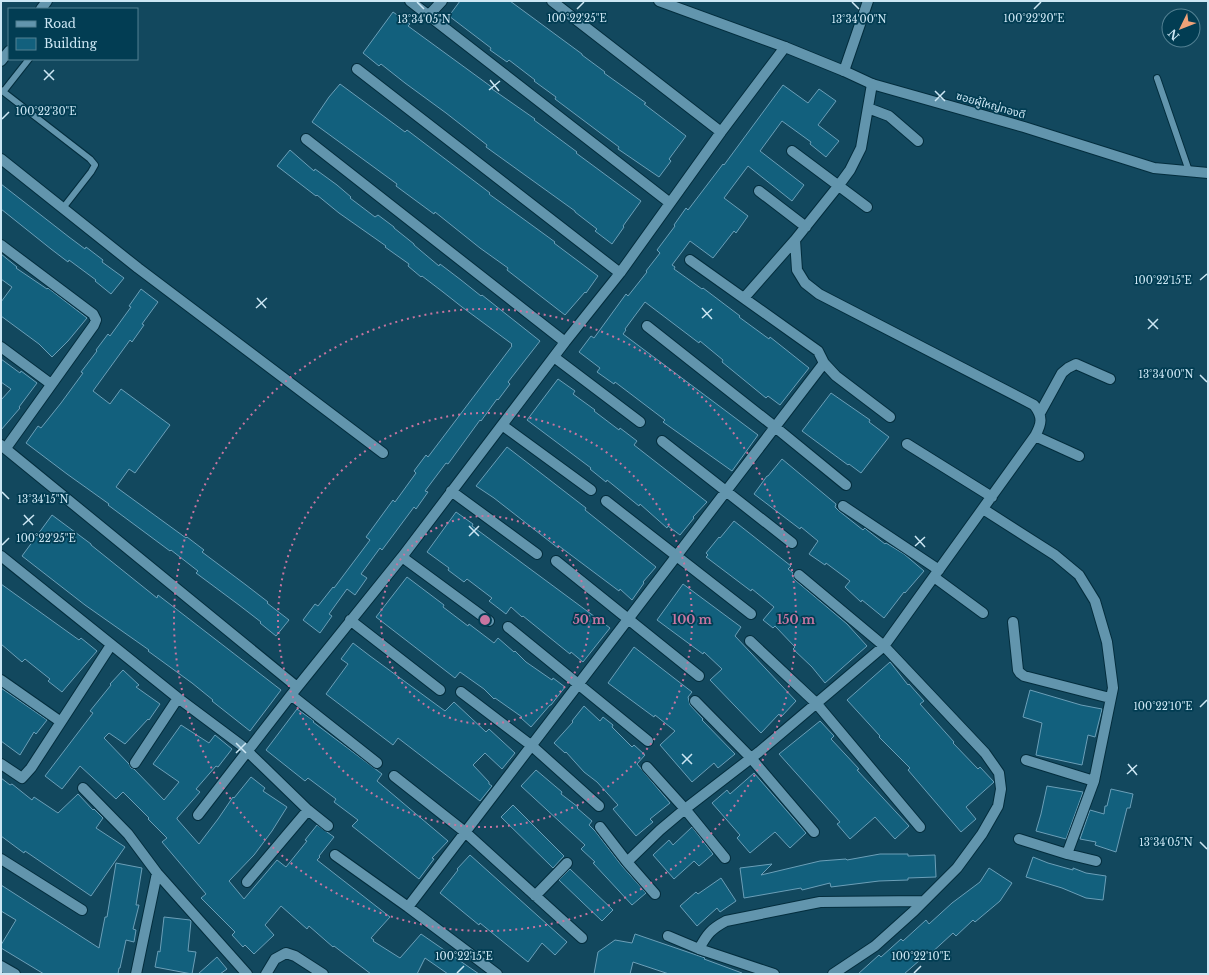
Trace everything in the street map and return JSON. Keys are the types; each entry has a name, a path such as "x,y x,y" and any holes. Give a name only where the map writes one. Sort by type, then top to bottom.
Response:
{"street":[{"path":"410,1 429,14 670,203"},
{"path":"429,14 442,1"},
{"path":"552,1 721,132"},
{"name":"ซอยผู้ใหญ่ทองดี","path":"659,1 785,47 872,84 1032,130 1154,168 1208,173"},
{"path":"844,71 868,1"},
{"path":"198,815 350,620 402,557 451,491 620,273 721,132 785,47"},
{"path":"1,61 8,51"},
{"path":"357,69 620,273"},
{"path":"744,298 806,227 850,170 861,148 872,84"},
{"path":"868,108 889,116 918,141"},
{"path":"306,139 566,342"},
{"path":"792,151 867,206"},
{"path":"1,159 138,268 383,452"},
{"path":"758,191 806,227"},
{"path":"627,862 660,830 751,758 884,646 992,497 1035,436 1041,425 1040,413 1034,405 818,294 805,283 797,270 795,240"},
{"path":"1,245 93,314 96,320 94,325 51,384 3,446 294,691 377,763"},
{"path":"690,260 818,351 824,363 836,376 890,418"},
{"path":"647,326 846,485"},
{"path":"1,347 51,384"},
{"path":"554,357 640,422"},
{"path":"408,907 824,363"},
{"path":"1040,413 1062,373 1076,364 1110,379"},
{"path":"502,425 591,490"},
{"path":"1035,436 1079,456"},
{"path":"662,441 792,543"},
{"path":"907,444 992,497"},
{"path":"451,491 537,554"},
{"path":"606,501 751,614"},
{"path":"844,506 936,574 983,613"},
{"path":"983,509 1055,555 1079,575 1094,601 1107,642 1112,688 1094,781 1067,854"},
{"path":"1,556 178,698 241,745 308,810 328,826"},
{"path":"402,557 489,621"},
{"path":"556,561 698,676"},
{"path":"799,575 884,646 985,753 999,773 1001,789 998,806 982,834 956,868 924,901 875,946 833,974"},
{"path":"350,620 440,690"},
{"path":"1013,622 1018,670 1020,673 1024,676 1110,698"},
{"path":"508,627 648,741"},
{"path":"750,641 816,703 920,827"},
{"path":"1,764 22,778 31,768 111,645"},
{"path":"1,680 61,722"},
{"path":"461,692 532,746 599,806"},
{"path":"135,763 178,698"},
{"path":"695,701 751,758 814,832"},
{"path":"1026,760 1094,781"},
{"path":"647,767 726,858"},
{"path":"394,776 465,832 582,938"},
{"path":"83,788 128,834 157,873 247,974"},
{"path":"247,882 308,810"},
{"path":"600,827 627,862 655,894"},
{"path":"1019,839 1067,854 1096,860"},
{"path":"335,856 408,907 497,974"},
{"path":"1,859 82,910"},
{"path":"535,896 567,863"},
{"path":"136,974 157,873"},
{"path":"700,949 707,934 715,926 726,921 820,902 924,901"},
{"path":"668,936 700,949 774,974"},
{"path":"266,974 275,959 286,953 295,956 323,974"},
{"path":"1,966 15,974"}],"lane":[{"path":"28,60 2,91 95,165 63,208"},
{"path":"1157,78 1189,171"}],"building":[{"path":"460,1 510,1 646,103 644,104 686,136 669,159 671,161 659,177 618,149 619,147 555,99 556,97 534,81 535,80 509,60 507,62 490,50 491,48 449,16"},
{"path":"393,12 410,24 408,26 493,88 492,89 535,119 534,120 577,152 576,153 641,201 612,244 595,231 597,229 575,211 486,147 487,145 381,64 379,66 363,53"},
{"path":"340,84 405,132 407,130 598,276 586,293 585,292 565,315 507,270 508,268 435,212 434,214 396,186 397,184 312,122"},
{"path":"783,85 808,103 819,89 836,101 818,125 839,141 826,157 810,144 811,142 782,121 760,151 804,185 792,201 748,166 724,198 748,216 736,233 734,231 713,258 690,241 672,265 675,267 674,269 702,289 703,288 769,339 770,337 809,368 780,405 768,396 766,398 722,362 723,360 700,341 699,343 645,302 623,334 758,435 732,471 663,422 665,420 615,382 614,384 597,372 600,368 579,352 591,336 594,338 626,294 628,296 647,272 646,271 660,253 657,250 686,208 688,210 723,164 724,165"},
{"path":"290,150 314,171 315,169 337,185 351,197 350,198 375,217 378,215 394,227 439,266 440,264 481,296 482,295 540,341 508,382 510,384 498,400 497,399 481,421 480,420 448,464 446,463 425,491 428,492 416,509 414,507 382,550 380,548 361,574 367,578 355,595 347,589 329,614 332,616 320,633 303,620 315,604 318,606 333,587 334,588 370,540 366,537 393,500 395,502 416,473 414,471 426,455 428,457 512,344 422,276 421,277 408,266 409,264 385,247 386,246 339,213 277,166"},
{"path":"1,184 85,249 86,247 103,260 102,262 124,278 111,294 95,281 96,280 69,260 68,262 1,209"},
{"path":"1,254 17,267 16,268 47,289 48,288 87,318 68,341 52,357 39,344 1,316 1,302 12,287 1,279"},
{"path":"141,289 158,302 142,324 144,325 132,342 130,340 93,391 110,404 121,389 170,425 135,473 129,469 116,487 204,550 202,552 268,602 267,603 289,620 276,636 260,623 261,622 196,573 198,571 171,550 170,551 26,443 38,426 41,428 61,403 83,373 81,372 97,351 96,350 108,334 110,336 131,307 129,306"},
{"path":"1,359 37,383 19,407 20,408 1,430 1,400 11,389 1,382"},
{"path":"558,379 575,391 573,394 595,410 594,411 619,430 620,428 637,441 634,445 707,502 693,517 694,518 680,535 668,526 667,528 640,504 639,506 607,480 606,482 590,469 591,468 527,420"},
{"path":"831,393 870,420 869,422 889,437 861,473 802,431"},
{"path":"507,447 586,508 585,510 656,567 643,582 644,583 632,600 620,589 619,591 559,546 558,548 494,498 476,486"},
{"path":"782,459 836,504 835,507 839,511 863,530 865,528 885,544 886,543 904,554 924,571 905,593 904,592 884,618 862,600 861,602 845,587 850,581 826,563 825,565 809,554 818,541 801,527 800,529 754,494"},
{"path":"456,512 473,524 472,526 610,628 583,662 571,652 570,654 511,607 506,614 489,601 492,598 467,579 464,582 448,570 449,568 427,552"},
{"path":"52,515 91,544 157,598 158,595 281,690 250,731 192,683 148,651 149,650 85,605 22,556"},
{"path":"734,521 791,566 788,569 793,573 795,580 847,624 867,646 825,683 812,667 793,649 795,647 775,626 773,628 763,620 774,607 752,589 751,591 706,557 708,555 706,553"},
{"path":"407,577 444,605 443,607 468,626 469,624 494,643 498,638 526,662 565,687 531,727 521,718 522,717 495,698 494,699 484,689 460,672 455,678 376,617"},
{"path":"1,584 79,640 81,638 97,651 62,692 48,681 50,679 25,659 22,662 1,644"},
{"path":"683,584 741,627 735,636 796,701 781,717 779,714 761,733 710,680 722,669 704,652 703,654 657,620"},
{"path":"353,643 445,711 454,702 486,732 489,729 515,753 502,769 485,753 473,765 492,786 480,801 398,738 393,745 326,694 348,664 341,659"},
{"path":"634,647 692,692 688,697 690,705 703,719 702,720 735,754 718,768 714,763 692,782 660,745 675,731 655,715 654,717 608,683"},
{"path":"890,662 908,685 909,684 924,701 920,704 954,742 953,743 978,769 980,767 994,782 966,807 976,819 961,832 908,770 910,768 879,737 880,736 847,700"},
{"path":"123,670 139,685 136,687 160,704 149,720 148,719 125,744 109,733 104,738 131,768 134,769 164,800 179,782 153,764 181,725 209,743 215,735 232,749 218,767 216,766 196,789 200,792 177,818 199,844 233,797 234,798 251,777 265,788 263,791 287,807 272,831 254,855 229,881 244,899 277,860 286,867 307,841 305,840 317,825 334,837 317,860 390,917 371,938 374,940 373,941 400,958 421,934 479,974 448,974 425,958 417,974 371,974 334,946 333,947 309,926 307,929 281,906 265,925 274,935 254,954 245,945 243,947 232,935 235,932 201,898 206,894 162,842 167,838 123,792 116,799 80,766 62,789 45,776 93,713 90,711 111,685 110,684"},
{"path":"1,688 47,720 36,734 34,732 20,755 1,741"},
{"path":"1030,690 1081,705 1102,709 1095,737 1088,735 1082,765 1036,755 1042,723 1023,717"},
{"path":"584,706 600,721 603,717 613,725 612,727 632,747 634,745 645,755 637,764 670,803 650,819 653,822 636,836 613,809 618,805 597,782 584,772 566,752 565,753 554,743 573,722 572,721"},
{"path":"297,709 382,774 377,781 448,841 432,858 434,859 419,879 352,826 358,820 334,802 336,799 308,778 305,781 266,750"},
{"path":"820,721 834,736 831,739 859,769 857,770 909,826 895,839 875,817 850,839 837,824 840,822 779,754"},
{"path":"536,770 562,792 561,794 578,807 577,808 592,821 589,825 646,893 632,905 593,863 595,862 581,849 585,845 521,786"},
{"path":"754,773 806,833 790,848 775,832 750,853 737,838 740,835 712,803 727,790 730,794"},
{"path":"1,778 10,785 12,784 32,800 34,797 58,813 78,794 103,818 96,828 125,847 91,896 25,851 24,853 1,836"},
{"path":"1047,786 1083,792 1066,839 1036,831"},
{"path":"1111,789 1133,794 1130,808 1127,808 1116,852 1095,845 1096,842 1080,839 1090,810 1104,814"},
{"path":"513,805 564,856 553,868 501,817"},
{"path":"692,827 713,854 699,866 694,861 674,879 653,855 669,840 673,845"},
{"path":"880,854 908,854 908,856 935,855 936,877 908,878 908,880 879,881 831,887 830,883 802,890 801,888 744,898 740,868 772,864 761,875 820,861 847,860"},
{"path":"470,855 567,942 555,955 542,943 528,962 440,893 458,870 457,869"},
{"path":"1033,857 1073,870 1073,868 1086,873 1106,876 1103,900 1086,898 1062,888 1026,877"},
{"path":"116,863 142,868 136,905 139,905 133,929 136,930 134,942 126,940 118,974 44,974 1,948 1,945 16,920 1,911 1,885 99,948 105,917 107,917"},
{"path":"989,868 1012,883 1000,901 975,922 973,920 956,936 953,933 929,955 928,953 904,974 858,974 879,955 881,957 901,939 903,941 926,920 929,924 952,903 980,882"},
{"path":"570,869 613,910 602,921 559,880"},
{"path":"721,878 736,901 720,912 717,908 697,926 680,906 696,892 698,894"},
{"path":"164,917 191,921 188,951 196,952 192,974 155,967 158,951 160,952"},
{"path":"635,934 705,958 704,959 742,974 669,974 633,962 630,974 594,974 598,952 615,940 632,943"},
{"path":"217,957 227,969 220,974 198,974"}]}
